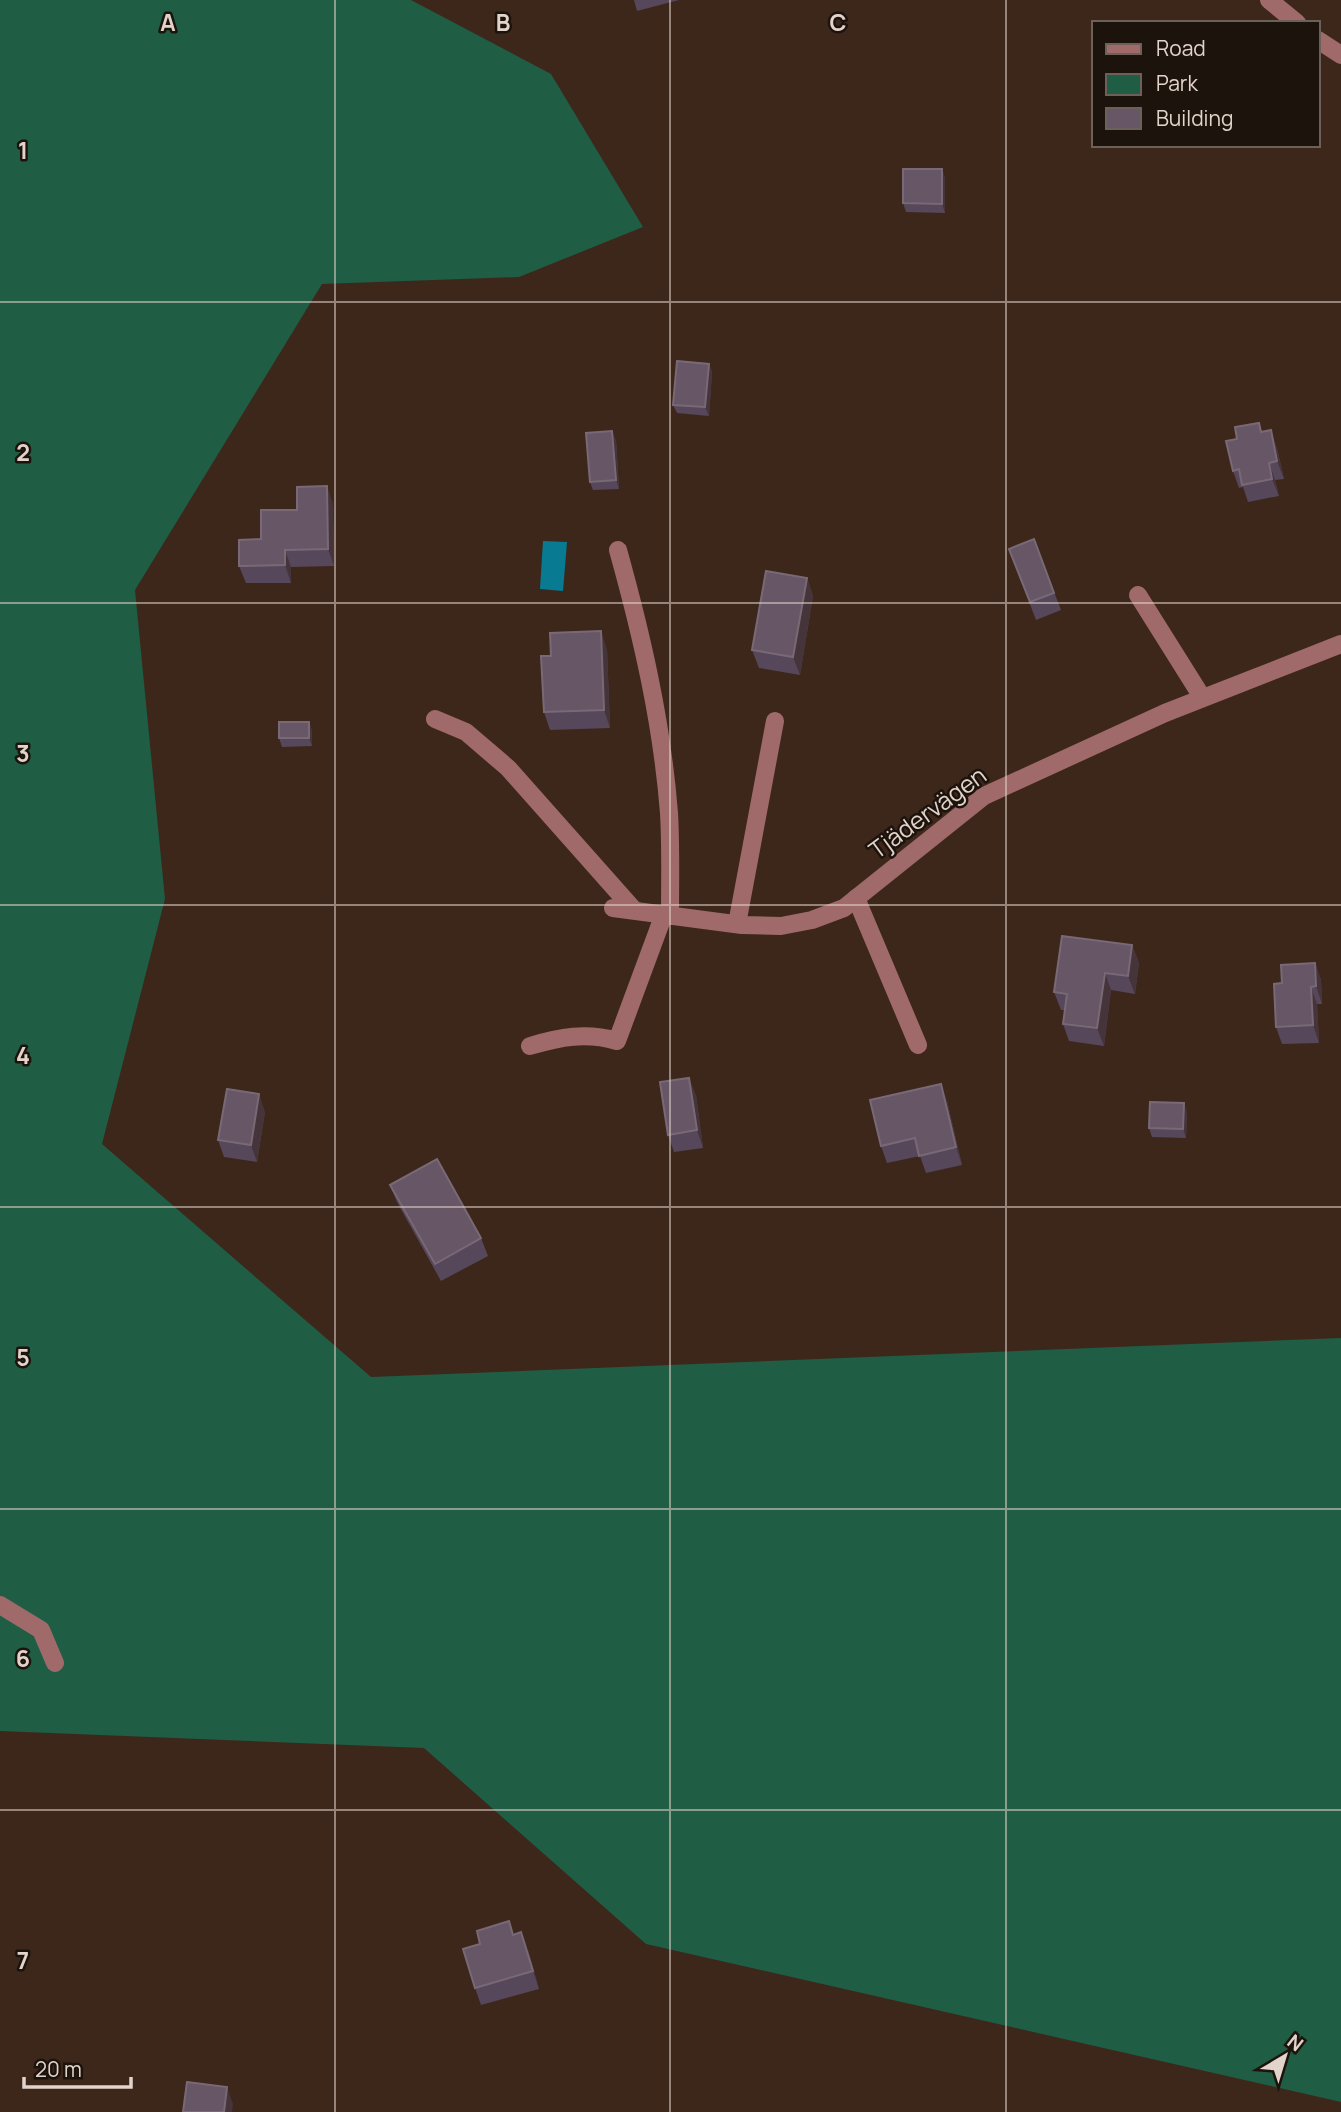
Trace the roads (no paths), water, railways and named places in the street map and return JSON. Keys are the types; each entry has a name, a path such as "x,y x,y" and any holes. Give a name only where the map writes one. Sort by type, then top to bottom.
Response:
{"street":[{"path":"1269,0 1295,21"},
{"path":"1320,41 1341,55"},
{"path":"530,1046 568,1035 604,1037 617,1041 667,915 669,814 658,720 640,629 618,550"},
{"path":"1138,595 1202,697"},
{"name":"Tjädervägen","path":"613,908 737,924 780,926 812,920 844,908 984,796 1202,697 1341,644"},
{"path":"435,719 466,732 508,768 634,911"},
{"path":"737,924 775,721"},
{"path":"856,898 918,1045"},
{"path":"0,1605 41,1630 55,1663"}],"water":[{"path":"543,541 567,542 563,591 540,589"}]}
